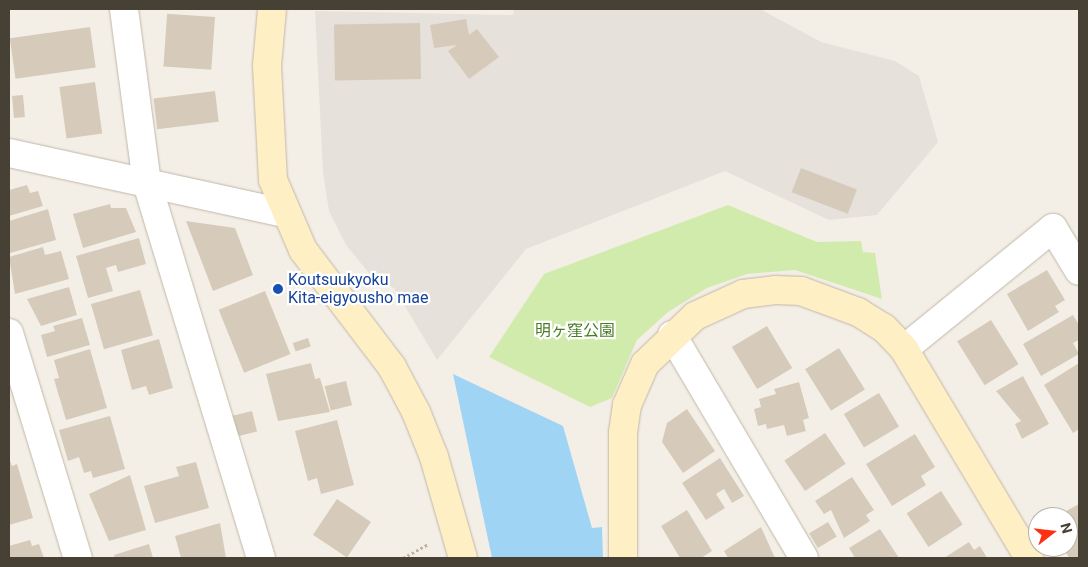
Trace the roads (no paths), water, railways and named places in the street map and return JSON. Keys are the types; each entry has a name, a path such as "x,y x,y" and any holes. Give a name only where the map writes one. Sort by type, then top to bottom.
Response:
{"street":[{"path":"124,9 147,183 261,558"},
{"path":"272,9 267,66 273,180 285,213 303,250 392,367 416,412 434,457 463,558"},
{"path":"9,153 285,213"},
{"path":"904,349 1053,228 1079,272"},
{"path":"622,558 627,405 646,364 672,335 695,316 743,294 801,291 858,312 884,328 904,349 1030,558"},
{"path":"9,333 78,558"},
{"path":"672,335 804,558"}],"water":[{"path":"453,374 563,426 592,528 602,527 603,558 492,558"}],"place":[{"name":"Koutsuukyoku Kita-eigyousho mae","path":"278,289"}],"park label":[{"name":"明ヶ窪公園","path":"575,331"}]}
